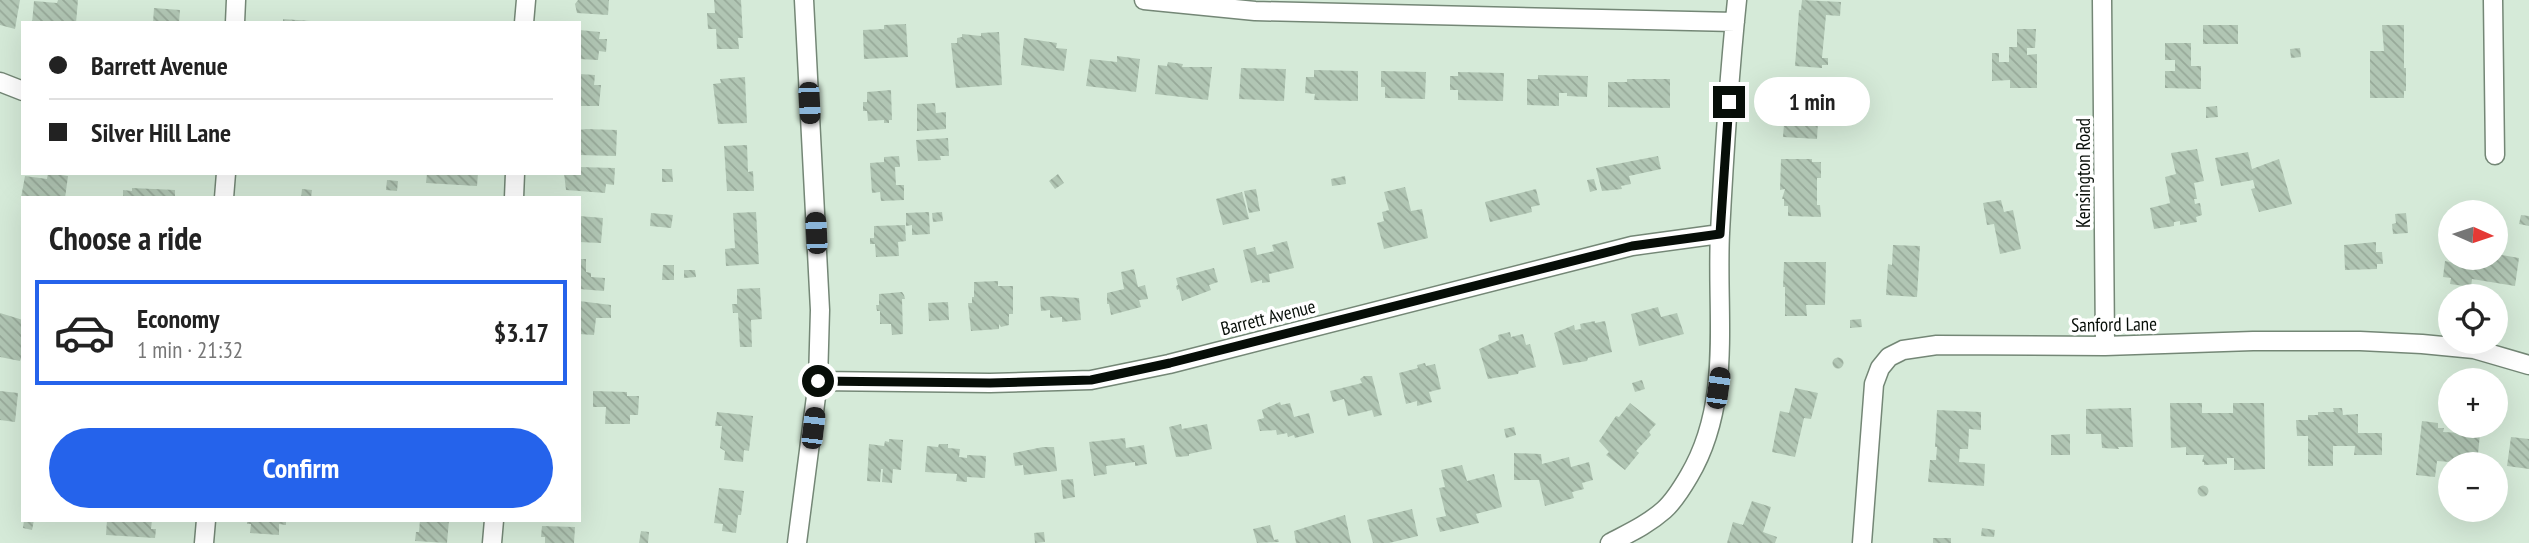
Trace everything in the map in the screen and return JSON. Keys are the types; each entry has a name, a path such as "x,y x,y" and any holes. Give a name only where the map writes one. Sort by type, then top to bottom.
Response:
{"street":[{"path":"235,21 236,0"},
{"path":"524,21 526,0"},
{"path":"797,543 818,381 820,310 804,0"},
{"path":"1144,0 1268,12 1735,22"},
{"path":"1609,543 1645,526 1667,508 1699,459 1709,434 1720,370 1720,234 1737,0"},
{"name":"Kensington Road","path":"2102,0 2105,346"},
{"path":"2493,0 2495,155"},
{"path":"0,82 21,91"},
{"path":"224,196 226,175"},
{"path":"514,196 515,175"},
{"name":"Barrett Avenue","path":"818,381 990,383 1091,380 1170,363 1632,246 1720,234"},
{"name":"Sanford Lane","path":"1862,543 1874,384 1880,368 1889,357 1903,350 1937,345 2105,346 2253,341 2422,344 2474,349 2529,365"},
{"path":"204,543 206,522"},
{"path":"492,543 494,522"}],"building":[{"path":"0,0 20,0 15,29 0,25"},
{"path":"58,0 78,0 76,21 32,21 34,1 57,3"},
{"path":"578,0 609,0 608,15 577,13 575,4"},
{"path":"714,0 741,0 743,38 738,38 739,49 717,49 716,29 708,29 707,13 715,13"},
{"path":"1802,0 1841,2 1840,16 1826,15 1822,58 1828,58 1828,65 1822,65 1822,68 1795,66"},
{"path":"154,8 180,10 179,21 153,21"},
{"path":"906,24 908,57 864,59 863,30"},
{"path":"2203,25 2238,25 2238,44 2203,44"},
{"path":"2382,25 2404,25 2404,98 2370,98 2370,51 2384,51"},
{"path":"2017,29 2036,29 2035,48 2027,48 2027,55 2037,54 2037,88 2010,88 2010,80 1992,81 1992,53 1999,53 1999,62 2009,62 2009,47 2017,47"},
{"path":"581,30 600,32 599,39 607,39 606,52 599,51 598,60 581,59"},
{"path":"999,32 1002,85 956,88 951,43 957,43 957,38 962,37 962,34 981,36 981,33"},
{"path":"1024,38 1057,43 1056,48 1067,49 1064,71 1021,65"},
{"path":"2165,43 2191,43 2191,66 2201,66 2201,89 2165,88 2165,71 2175,71 2175,60 2165,60"},
{"path":"2300,48 2301,57 2291,58 2290,49"},
{"path":"1117,56 1140,59 1136,92 1086,86 1090,59 1117,62"},
{"path":"1168,62 1183,64 1182,67 1212,67 1208,100 1155,94 1158,65 1167,66"},
{"path":"1241,68 1286,69 1284,101 1239,99"},
{"path":"1314,70 1358,71 1358,101 1314,100 1315,94 1305,93 1306,77 1314,77"},
{"path":"1381,71 1426,72 1425,99 1385,98 1385,87 1381,87"},
{"path":"1458,72 1504,73 1503,101 1458,100 1458,90 1450,90 1450,76 1458,76"},
{"path":"581,74 595,75 594,85 601,85 599,106 581,106"},
{"path":"1538,75 1588,76 1587,97 1559,93 1559,106 1527,105 1527,79 1538,79"},
{"path":"745,77 747,123 718,124 713,84 721,83 720,79"},
{"path":"1627,79 1670,79 1670,108 1608,107 1608,82 1627,82"},
{"path":"1788,83 1820,86 1817,139 1783,137 1785,111 1788,111"},
{"path":"891,90 892,120 889,120 889,123 884,123 884,120 868,121 867,111 863,111 867,92"},
{"path":"935,103 936,113 946,112 946,129 917,131 917,104"},
{"path":"2217,106 2218,117 2206,118 2206,107"},
{"path":"581,130 617,130 616,156 581,155"},
{"path":"948,138 949,156 940,156 941,160 918,161 916,140"},
{"path":"747,145 748,172 753,171 754,191 727,191 724,146"},
{"path":"2197,149 2204,181 2194,183 2197,199 2194,199 2195,204 2200,203 2202,215 2196,217 2197,222 2180,225 2180,221 2174,222 2174,226 2154,229 2150,208 2170,203 2165,177 2176,174 2171,153"},
{"path":"2248,152 2252,169 2279,159 2292,204 2259,212 2251,189 2255,188 2253,180 2221,186 2215,158"},
{"path":"899,156 900,167 895,167 896,185 904,185 904,200 881,201 880,192 872,193 870,163 884,162 884,157"},
{"path":"1658,156 1661,169 1629,176 1631,184 1621,186 1622,189 1602,191 1596,168"},
{"path":"1781,159 1812,159 1812,162 1821,162 1821,178 1817,178 1817,205 1820,205 1821,217 1788,216 1788,206 1784,206 1782,199 1785,189 1780,190"},
{"path":"581,167 615,168 614,185 606,184 605,193 566,190 564,175 581,175"},
{"path":"662,169 672,169 673,182 662,182"},
{"path":"1058,174 1064,183 1055,189 1049,181"},
{"path":"48,175 68,176 65,196 21,196 25,176 47,179"},
{"path":"427,175 478,175 477,186 426,183"},
{"path":"1345,176 1346,184 1332,186 1331,179"},
{"path":"1594,179 1597,190 1590,192 1587,180"},
{"path":"387,180 398,181 397,191 386,190"},
{"path":"1405,187 1411,211 1422,209 1428,238 1384,249 1377,223 1384,221 1382,212 1389,210 1384,192"},
{"path":"132,188 175,190 175,196 123,196 123,190 132,191"},
{"path":"302,189 312,190 311,196 301,196"},
{"path":"1256,189 1260,211 1249,213 1244,191"},
{"path":"1536,189 1540,205 1531,207 1532,212 1490,222 1485,202"},
{"path":"1242,192 1249,219 1223,225 1216,199"},
{"path":"2001,200 2004,212 2013,210 2021,249 2000,254 1994,224 1987,225 1983,203"},
{"path":"756,212 759,264 726,266 725,249 735,248 733,213"},
{"path":"929,212 930,234 912,235 912,225 906,226 906,213"},
{"path":"942,212 943,221 933,222 932,213"},
{"path":"651,213 673,215 671,228 650,226"},
{"path":"2406,213 2408,233 2393,234 2395,214"},
{"path":"2521,215 2529,216 2529,226 2519,224"},
{"path":"581,216 603,218 601,243 581,242"},
{"path":"905,225 906,241 898,242 899,256 876,257 875,244 870,244 870,238 874,238 874,226"},
{"path":"1287,241 1294,268 1269,274 1270,282 1262,283 1262,280 1251,283 1243,250 1255,247 1257,255 1274,251 1272,245"},
{"path":"2376,242 2376,252 2382,252 2383,264 2377,264 2377,269 2345,270 2344,245"},
{"path":"1893,245 1920,246 1917,297 1886,295 1888,264 1892,265"},
{"path":"2508,256 2519,258 2515,286 2472,279 2471,284 2450,284 2451,278 2443,277 2444,270 2508,270"},
{"path":"581,259 586,259 586,272 591,273 591,277 605,278 604,291 581,289"},
{"path":"1784,262 1826,262 1825,305 1806,305 1807,316 1785,316"},
{"path":"663,265 674,265 674,280 662,280"},
{"path":"1214,268 1218,282 1209,285 1211,290 1182,301 1176,278"},
{"path":"1134,269 1138,287 1145,285 1148,299 1139,300 1141,307 1111,315 1107,293 1124,289 1121,272"},
{"path":"684,270 695,270 696,277 684,278"},
{"path":"998,281 998,286 1013,286 1013,314 1009,314 1009,325 1001,327 999,324 999,329 971,331 968,303 972,303 974,297 974,282"},
{"path":"760,288 762,319 751,320 752,347 740,347 738,313 733,313 732,304 737,304 737,289"},
{"path":"902,292 905,299 902,299 903,334 892,335 891,324 880,324 880,311 877,311 876,305 879,305 879,294"},
{"path":"1040,297 1079,298 1081,320 1062,322 1062,317 1050,318 1050,310 1041,311"},
{"path":"581,301 611,305 611,318 596,318 594,335 581,334"},
{"path":"948,302 949,320 929,321 928,303"},
{"path":"1658,307 1661,317 1677,313 1684,334 1639,346 1631,314"},
{"path":"0,313 21,319 21,359 20,361 0,357"},
{"path":"1861,319 1862,327 1850,328 1850,320"},
{"path":"1605,321 1612,352 1588,358 1587,361 1563,365 1554,333 1574,325 1575,330 1581,329 1580,324"},
{"path":"1510,332 1511,337 1523,334 1526,345 1530,344 1536,367 1519,371 1518,374 1488,379 1479,349 1499,340 1498,335"},
{"path":"1838,357 1844,363 1838,369 1832,363"},
{"path":"1425,363 1426,366 1435,364 1441,389 1429,392 1432,402 1417,406 1417,401 1406,404 1399,373 1418,368 1417,365"},
{"path":"1372,376 1382,415 1374,417 1372,410 1348,416 1344,399 1333,402 1330,391 1362,383 1360,379"},
{"path":"1642,380 1645,389 1635,392 1632,383"},
{"path":"1795,388 1818,393 1811,419 1804,418 1795,457 1772,452 1780,411 1789,413"},
{"path":"0,391 18,393 15,422 0,420"},
{"path":"593,391 627,392 627,396 639,396 638,415 630,415 630,424 605,424 606,407 593,407"},
{"path":"1280,402 1281,405 1290,403 1294,417 1309,413 1314,433 1295,438 1294,435 1288,437 1287,433 1277,435 1276,430 1260,431 1257,420 1264,418 1262,410"},
{"path":"1630,403 1656,424 1649,432 1651,435 1636,451 1639,453 1625,470 1606,455 1609,452 1599,441 1616,416 1619,417"},
{"path":"2170,403 2202,403 2202,413 2233,413 2233,403 2264,403 2265,469 2234,470 2234,458 2227,458 2227,464 2204,465 2204,455 2186,455 2186,447 2171,448"},
{"path":"2131,408 2133,447 2102,448 2101,434 2086,434 2086,409"},
{"path":"2333,408 2342,408 2343,415 2358,414 2358,433 2382,433 2382,455 2354,455 2355,446 2333,446 2333,466 2308,466 2308,436 2297,436 2296,420 2308,420 2308,415 2318,415 2318,412 2334,412"},
{"path":"1937,410 1981,412 1981,430 1969,429 1968,449 1960,449 1959,462 1985,464 1984,486 1928,482 1930,460 1936,460"},
{"path":"717,412 753,416 749,451 744,450 743,462 724,460 725,451 720,448 722,426 715,426"},
{"path":"2422,421 2438,423 2438,438 2480,438 2478,452 2438,452 2435,477 2416,475"},
{"path":"1181,424 1182,429 1207,424 1212,449 1176,457 1169,427"},
{"path":"1514,427 1516,435 1506,438 1504,429"},
{"path":"2070,434 2070,455 2051,455 2051,435"},
{"path":"2511,437 2529,439 2529,469 2508,466"},
{"path":"1125,438 1126,448 1144,445 1147,464 1135,466 1135,462 1106,466 1107,474 1094,476 1089,442"},
{"path":"889,439 903,440 901,470 893,469 892,483 882,482 883,469 880,482 867,481 869,444 884,446"},
{"path":"939,444 960,449 959,457 986,456 985,478 967,477 967,482 956,481 957,474 925,472 927,446 938,447"},
{"path":"1054,447 1057,471 1024,475 1023,465 1015,466 1013,453"},
{"path":"1514,453 1541,454 1542,464 1569,457 1571,467 1589,462 1593,480 1582,483 1584,489 1572,492 1574,498 1545,506 1539,480 1514,480"},
{"path":"1462,465 1467,481 1494,474 1502,507 1476,514 1479,523 1440,532 1436,518 1446,516 1439,488 1445,487 1441,470"},
{"path":"1073,479 1075,497 1063,499 1061,480"},
{"path":"2203,486 2207,487 2207,495 2203,496 2199,495 2198,491 2199,487"},
{"path":"719,488 744,491 736,533 722,531 723,524 714,523"},
{"path":"1752,501 1771,507 1763,532 1777,537 1775,543 1727,543 1733,522 1743,525"},
{"path":"1412,509 1418,536 1389,543 1373,543 1367,520"},
{"path":"1345,515 1351,543 1296,543 1294,531"},
{"path":"24,522 34,522 32,530 23,528"},
{"path":"107,522 152,522 151,529 156,529 155,538 106,535"},
{"path":"286,522 286,525 279,524 279,535 250,533 251,524 247,524"},
{"path":"420,522 449,522 447,543 415,541 416,532 419,532"},
{"path":"1270,525 1274,540 1278,539 1279,542 1257,543 1253,529"},
{"path":"542,526 575,527 574,543 545,543 545,537 541,537"},
{"path":"1982,528 1995,530 1994,537 1981,536"},
{"path":"641,531 649,532 648,543 639,543"},
{"path":"1044,532 1045,542 1035,543 1034,533"},
{"path":"1933,538 1951,538 1951,543 1933,543"}],"route":[{"path":"818,381 990,383 1091,380 1170,363 1632,246 1720,234 1729,102"}]}
